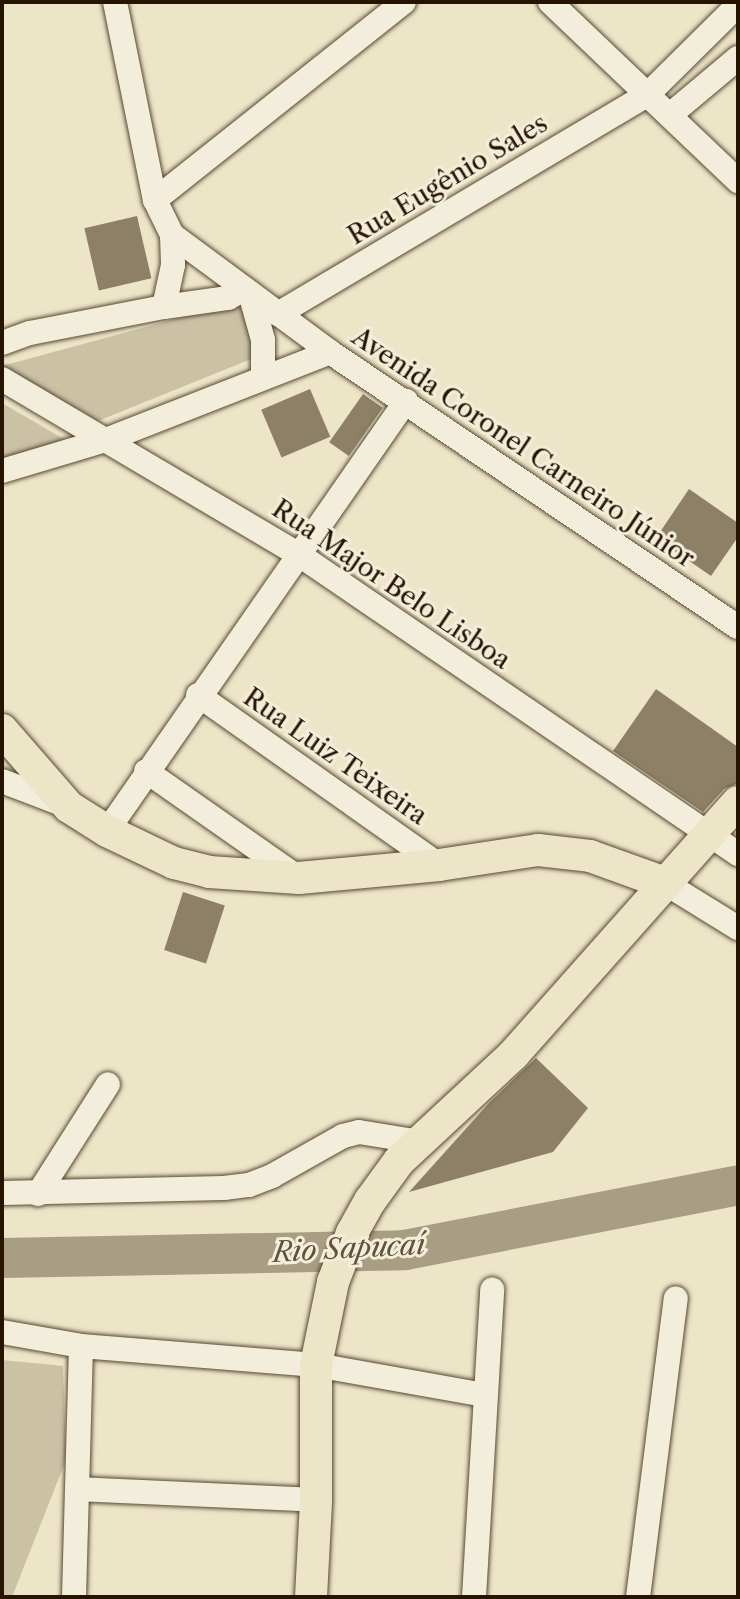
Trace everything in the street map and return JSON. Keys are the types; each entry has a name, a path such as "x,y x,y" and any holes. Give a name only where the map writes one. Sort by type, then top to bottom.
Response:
{"main road":[{"path":"2,730 69,807 107,831 174,863 197,869 299,878 439,865 538,850 590,856 665,883"},
{"path":"311,1597 316,1500 316,1365 333,1282 352,1233 370,1201 410,1151 514,1054 738,802"}],"street":[{"path":"115,2 155,200 172,235 173,265 164,307"},
{"path":"155,200 404,2"},
{"path":"550,2 738,181"},
{"name":"Rua Eugênio Sales","path":"278,314 647,95 738,5"},
{"path":"670,115 738,58"},
{"name":"Avenida Coronel Carneiro Júnior","path":"172,235 330,352 738,627"},
{"path":"2,343 30,333 228,298 247,291 263,340 263,377"},
{"path":"2,471 106,440 330,352"},
{"name":"Rua Major Belo Lisboa","path":"2,379 298,554 738,854"},
{"path":"107,831 198,695 406,401"},
{"name":"Rua Luiz Teixeira","path":"198,695 439,865"},
{"path":"146,771 299,878"},
{"path":"2,781 69,807"},
{"path":"665,883 738,928"},
{"path":"38,1194 108,1084"},
{"path":"2,1193 236,1186 272,1176 343,1136 359,1132 410,1151"},
{"path":"474,1597 492,1290"},
{"path":"638,1597 676,1298"},
{"path":"2,1332 81,1346 316,1365 485,1395"},
{"path":"74,1597 81,1346"},
{"path":"77,1489 316,1500"}],"shaded area":[{"path":"234,303 257,324 256,357 98,421 2,366"},
{"path":"2,403 69,442 2,465"},
{"path":"2,1360 63,1366 66,1460 12,1597 2,1597"}],"building":[{"path":"137,216 151,278 99,291 84,228"},
{"path":"310,389 330,437 282,458 261,410"},
{"path":"363,394 383,408 349,456 329,442"},
{"path":"689,489 738,523 738,537 711,576 656,538"},
{"path":"656,689 738,747 738,783 724,789 703,812 613,751"},
{"path":"183,892 225,906 206,964 164,950"},
{"path":"536,1058 588,1108 553,1152 409,1192 489,1103"}],"waterway":[{"name":"Rio Sapucaí","path":"2,1258 405,1250 738,1185"}]}
